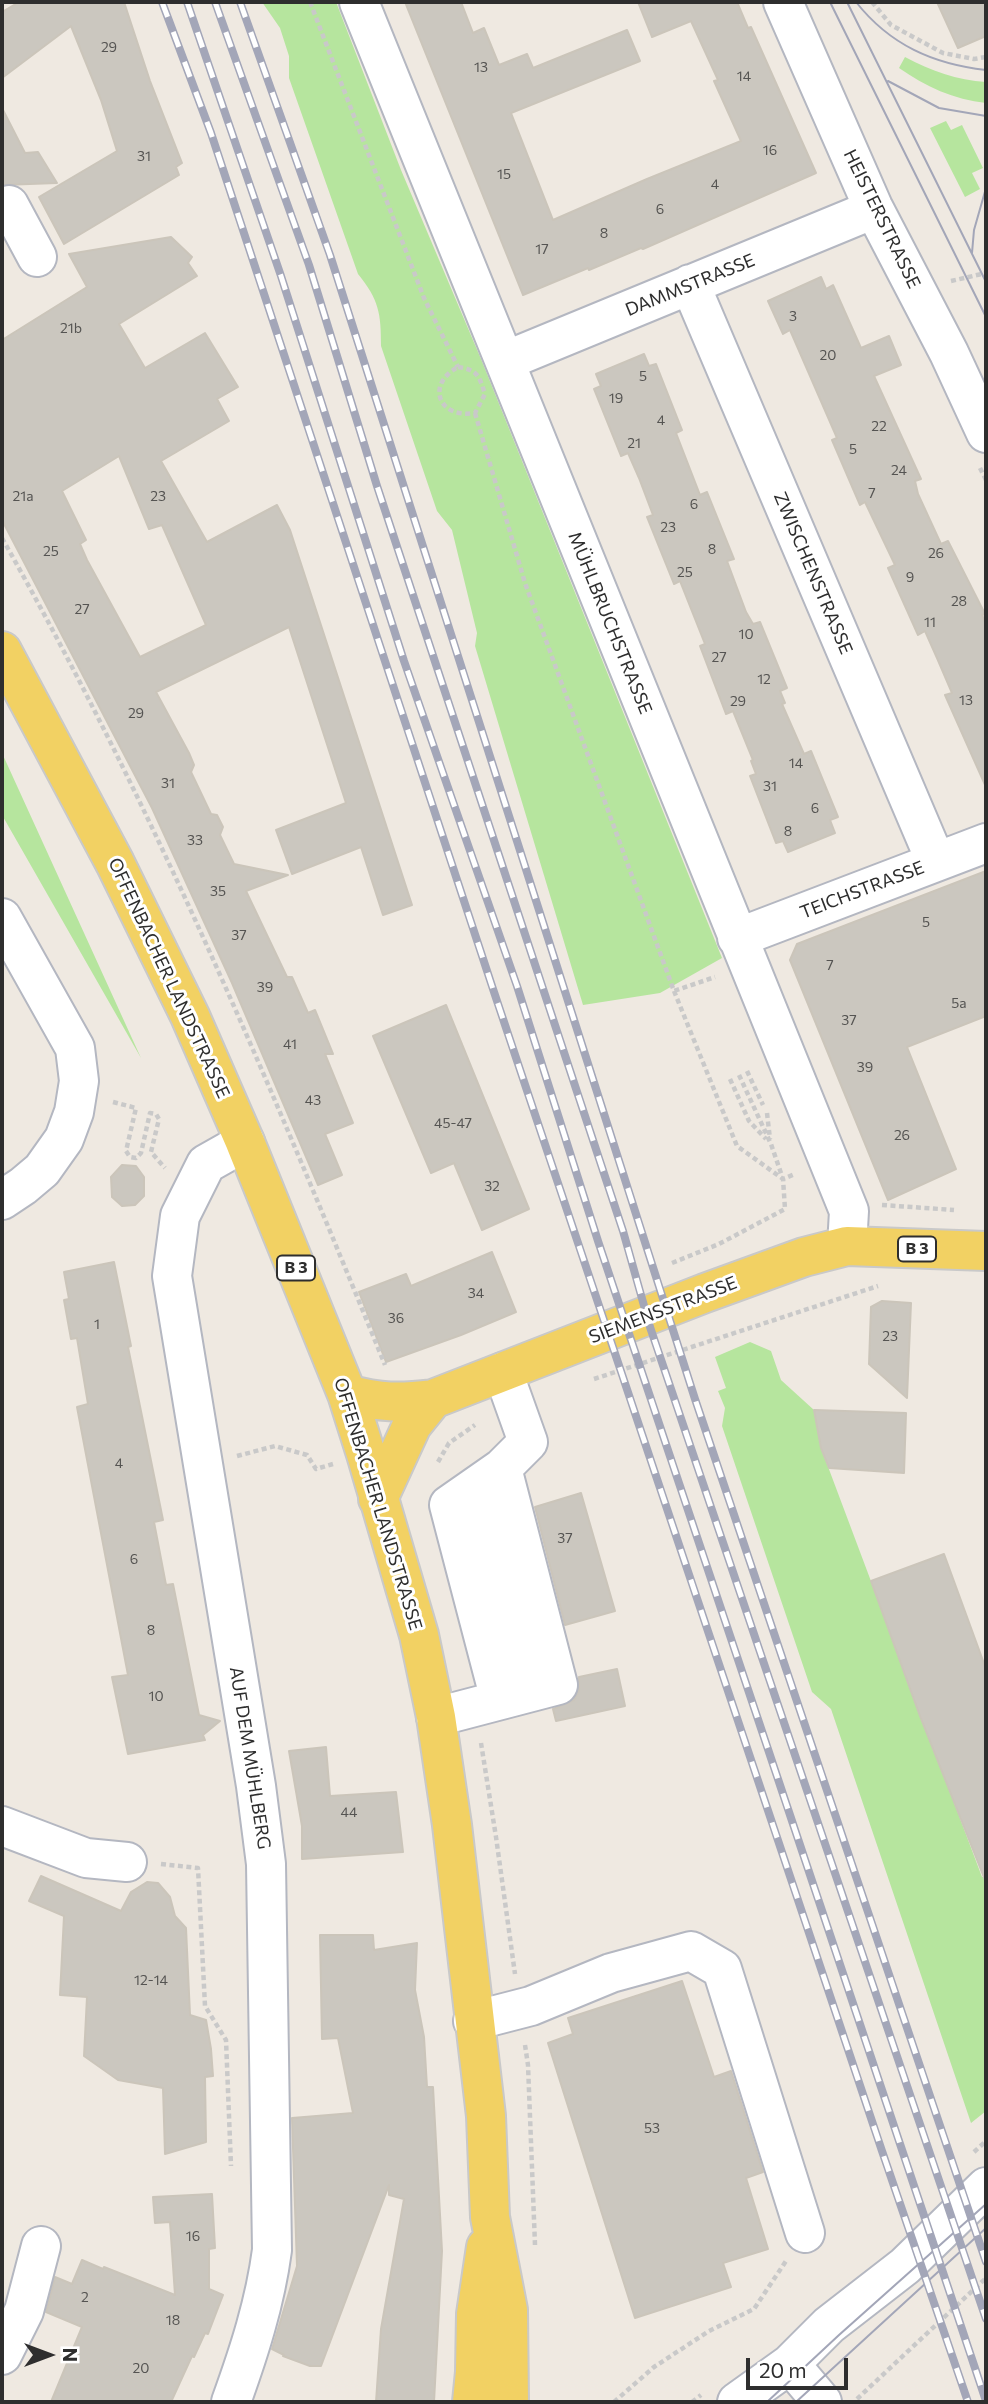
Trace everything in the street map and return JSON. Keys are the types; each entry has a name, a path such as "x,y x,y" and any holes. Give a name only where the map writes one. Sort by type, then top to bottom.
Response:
{"main road":[{"name":"OFFENBACHER LANDSTRASSE","path":"2,651 115,863 190,1016 245,1142 347,1394 383,1454 378,1499 418,1635 436,1717 452,1825 486,2116 490,2217 508,2311 509,2402"},
{"name":"SIEMENSSTRASSE","path":"347,1394 392,1403 509,1388 705,1293 804,1257 847,1247 986,1251"},
{"path":"383,1454 433,1399"},
{"name":"OFFENBACHER LANDSTRASSE","path":"472,2402 476,2315 490,2217"}],"street":[{"name":"MÜHLBRUCHSTRASSE","path":"359,2 849,1211 847,1247"},
{"name":"HEISTERSTRASSE","path":"783,2 873,206 949,353 986,433"},
{"path":"2,209 9,205 37,257"},
{"name":"DAMMSTRASSE","path":"505,361 857,216 873,206"},
{"name":"ZWISCHENSTRASSE","path":"690,285 936,862"},
{"path":"949,353 986,390"},
{"name":"TEICHSTRASSE","path":"743,952 936,862 986,843"},
{"path":"2,918 75,1048 79,1081 74,1112 64,1139 43,1170 2,1200"},
{"name":"AUF DEM MÜHLBERG","path":"231,2402 255,2333 267,2287 272,2250 266,1864 256,1786 172,1276 180,1216 206,1164 245,1142"},
{"path":"509,1388 528,1442 488,1478 449,1505 515,1696"},
{"path":"436,1717 558,1685 488,1478"},
{"path":"2,1826 86,1858 127,1861"},
{"path":"473,2021 531,2006 611,1973 691,1951 722,1969 805,2233"},
{"path":"737,2402 790,2364 829,2325 905,2266 986,2187"},
{"path":"2,2354 24,2311 41,2246"},
{"path":"790,2364 822,2402"}],"path":[{"path":"310,2 424,298 458,367"},
{"path":"872,2 891,25 943,52 974,59 986,57"},
{"path":"475,412 454,413 444,406 438,392 441,380 447,372 458,367 468,368 479,376 485,394 475,412 526,583 674,991 743,952"},
{"path":"2,538 58,637 150,819 267,1078 386,1365 391,1371"},
{"path":"747,1071 767,1113 771,1144"},
{"path":"668,1265 719,1244 785,1209 783,1179 771,1144 739,1075"},
{"path":"730,1079 749,1121 771,1144"},
{"path":"136,1108 126,1151 130,1157 136,1158 141,1153 150,1112 156,1114 159,1119 151,1152"},
{"path":"872,1205 961,1211"},
{"path":"594,1379 750,1326 887,1284"},
{"path":"275,1446 307,1455 316,1469 383,1454 438,1462 449,1443 490,1414 509,1388"},
{"path":"433,1399 449,1443"},
{"path":"127,1861 198,1868 205,2006 226,2040 232,2175"},
{"path":"614,2402 654,2367 709,2331 754,2309 805,2233"},
{"path":"853,2402 986,2278"}],"green space":[{"path":"262,2 336,2 401,170 481,359 722,958 660,993 583,1005 475,646 477,633 452,530 437,511 381,346 375,300 358,274 289,78 289,56 280,28"},
{"path":"905,57 944,74 986,82 986,103 951,95 919,81 899,68"},
{"path":"946,121 951,130 962,125 983,168 972,173 980,189 965,197 930,128"},
{"path":"2,753 141,1058 2,815"},
{"path":"750,1342 771,1351 781,1380 814,1410 821,1448 982,1877 986,1876 986,2111 971,2123 831,1709 812,1692 722,1426 725,1408 718,1391 726,1388 715,1357"}],"building":[{"path":"19,2 124,2 150,81 182,163 176,167 179,175 64,244 39,197 117,151 101,100 71,26 2,78 2,12"},
{"path":"405,2 461,2 473,33 484,28 499,65 527,54 533,68 627,30 640,61 511,113 553,220 741,141 714,81 718,80 691,21 652,37 638,2 737,2 748,28 751,27 816,173 643,249 523,295"},
{"path":"937,2 986,2 986,36 958,48"},
{"path":"2,108 25,153 38,152 57,183 2,185"},
{"path":"171,237 192,257 188,263 197,276 119,324 145,368 205,333 238,387 217,399 229,421 161,461 207,542 277,505 290,530 412,905 383,915 361,847 292,874 276,830 346,803 289,627 156,692 189,753 194,765 191,772 211,814 217,815 223,827 220,835 234,864 288,875 246,891 287,977 292,977 308,1013 315,1010 333,1054 325,1054 353,1123 325,1134 342,1175 318,1185 232,983 152,808 2,520 2,340 87,287 69,254","holes":["119,456 149,529 162,525 206,625 140,657 87,560 80,544 86,540 62,491"]},
{"path":"821,277 826,289 833,285 861,348 889,336 901,365 874,376 921,479 915,481 918,494 941,544 948,541 985,614 982,615 986,624 986,787 945,695 952,693 937,658 925,631 918,635 888,568 895,565 865,502 860,505 832,440 837,438 790,330 783,334 768,301"},
{"path":"644,354 649,366 656,364 682,430 676,433 700,495 707,492 734,559 727,561 746,612 753,624 760,622 787,688 780,691 785,703 782,704 804,754 811,751 838,817 830,820 835,833 788,852 783,841 776,843 750,776 756,774 751,761 753,760 733,711 726,714 700,646 705,644 680,581 674,584 647,517 653,515 639,478 628,453 621,456 594,389 601,386 596,374"},
{"path":"986,871 986,1016 907,1047 956,1169 888,1200 790,960 797,944"},
{"path":"446,1005 529,1209 482,1230 454,1163 431,1173 373,1036"},
{"path":"122,1165 136,1166 144,1177 144,1196 135,1205 122,1206 112,1197 111,1177"},
{"path":"492,1252 516,1312 386,1362 359,1292 406,1274 411,1286"},
{"path":"114,1262 131,1346 128,1347 163,1520 154,1522 166,1585 173,1584 199,1715 220,1721 203,1735 205,1740 128,1754 112,1677 128,1675 77,1407 88,1404 77,1338 71,1339 64,1300 69,1299 64,1272"},
{"path":"882,1301 911,1303 907,1398 869,1364 871,1307"},
{"path":"814,1410 906,1413 904,1473 829,1468 821,1448"},
{"path":"581,1493 615,1611 565,1625 535,1507"},
{"path":"944,1554 986,1669 985,1880 920,1716 871,1581"},
{"path":"617,1669 625,1706 556,1721 553,1709 574,1700 579,1690 579,1677"},
{"path":"326,1747 330,1796 396,1792 403,1852 302,1859 302,1826 289,1751"},
{"path":"41,1876 121,1911 131,1892 147,1882 158,1883 170,1897 175,1916 186,1928 190,2015 206,2020 211,2049 213,2076 205,2077 206,2142 165,2154 163,2088 118,2080 84,2056 87,1997 60,1995 64,1916 29,1901"},
{"path":"320,1935 373,1935 374,1950 417,1943 415,1990 424,2037 427,2087 433,2087 442,2251 434,2402 376,2402 381,2329 404,2199 389,2195 389,2185 321,2366 310,2366 272,2349 297,2266 292,2118 353,2113 338,2038 322,2039"},
{"path":"682,1981 714,2077 731,2071 763,2172 746,2178 768,2249 723,2263 731,2287 635,2318 548,2043 573,2034 568,2018"},
{"path":"212,2194 215,2248 209,2249 209,2289 223,2295 208,2334 205,2333 194,2357 192,2356 171,2402 51,2402 82,2327 46,2312 55,2277 72,2284 82,2260 175,2295 170,2222 155,2223 153,2197"}],"tram line":[{"path":"830,2 986,317"},
{"path":"847,2 986,282"},
{"path":"856,2 883,30 914,50 948,63 986,70"},
{"path":"888,81 939,108 986,116"},
{"path":"972,253 974,230 986,188"},
{"path":"767,2402 986,2204"},
{"path":"796,2402 986,2228"}],"railway":[{"path":"162,2 211,133 493,989 968,2402"},
{"path":"187,2 281,276 404,661 517,986 598,1241 986,2401"},
{"path":"215,2 309,265 377,486 623,1231 650,1327 986,2319"},
{"path":"240,2 330,255 695,1399 986,2262"}]}
